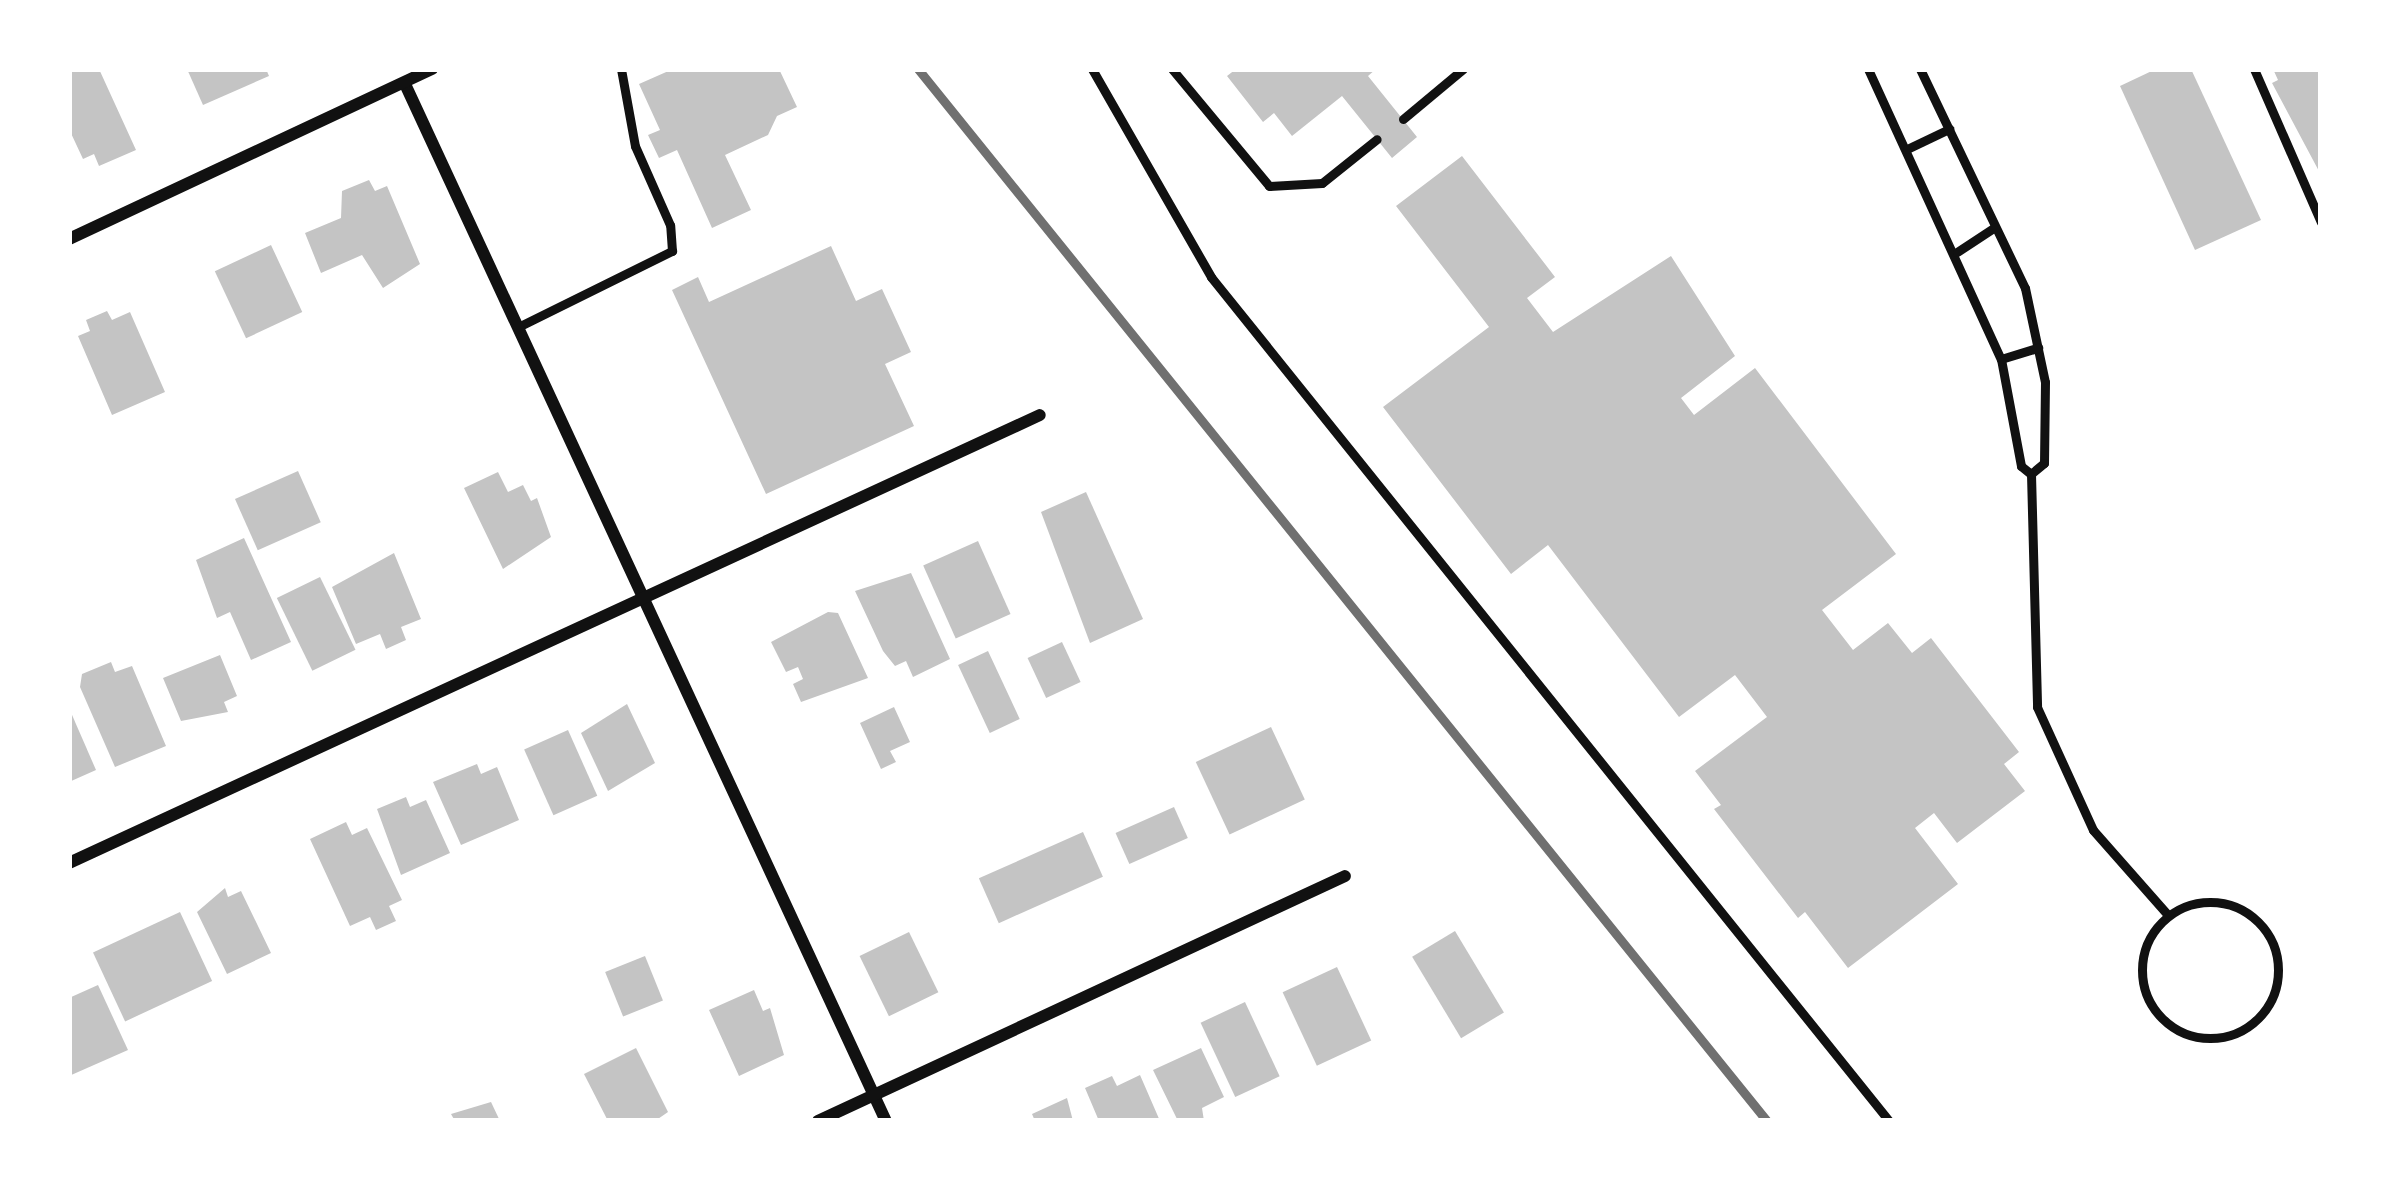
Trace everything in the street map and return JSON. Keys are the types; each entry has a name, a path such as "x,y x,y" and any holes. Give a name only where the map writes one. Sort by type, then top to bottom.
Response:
{"street":[{"path":"69,239 432,69"},
{"path":"405,84 886,1121"},
{"path":"69,863 1040,415"},
{"path":"818,1121 1345,876"}],"lane":[{"path":"518,327 672,251 670,225 635,146 621,69"},
{"path":"1092,69 1211,277 1889,1121"},
{"path":"1172,69 1269,186 1322,183 1377,140"},
{"path":"1402,119 1463,69"},
{"path":"1868,69 1957,252 2001,359 2020,466 2031,474"},
{"path":"1920,69 2025,288 2038,348 2044,463 2031,474"},
{"path":"2254,69 2321,222"},
{"path":"1907,149 1949,129"},
{"path":"1957,252 1995,227"},
{"path":"2001,359 2038,348"},
{"path":"2031,474 2037,707 2093,830 2168,915"},
{"path":"2210,901 2233,905 2268,932 2279,974 2262,1015 2245,1029 2201,1038 2160,1018 2147,998 2143,953 2168,915 2210,901"}],"building":[{"path":"69,69 99,69 136,150 99,166 94,154 83,159 69,129"},
{"path":"187,69 266,69 269,76 203,105"},
{"path":"673,69 779,69 797,107 777,116 768,135 725,155 751,210 712,228 677,150 659,158 648,135 660,130 639,84"},
{"path":"1236,69 1376,69 1368,76 1417,137 1392,158 1342,96 1292,136 1274,113 1263,122 1227,76"},
{"path":"2156,69 2191,69 2261,220 2195,250 2120,86"},
{"path":"2273,69 2321,69 2321,175 2272,83 2278,80"},
{"path":"1462,156 1555,277 1527,298 1553,332 1671,256 1735,356 1681,398 1694,415 1755,368 1896,554 1822,610 1853,650 1888,623 1912,653 1931,638 2019,752 2004,764 2025,791 1957,843 1934,813 1915,828 1958,884 1848,968 1805,912 1798,918 1714,809 1721,805 1695,771 1767,717 1735,675 1679,717 1548,545 1511,574 1383,407 1489,327 1396,206"},
{"path":"369,180 375,191 387,186 420,264 383,288 362,255 321,273 305,233 341,218 342,191"},
{"path":"271,245 302,312 246,338 215,271"},
{"path":"831,246 856,301 882,289 911,352 885,364 914,426 766,494 672,290 698,277 709,302"},
{"path":"107,311 112,320 130,312 165,392 112,415 78,336 90,331 86,320"},
{"path":"298,471 321,522 258,550 235,499"},
{"path":"498,472 508,492 523,485 531,501 537,498 551,537 503,569 464,488"},
{"path":"1086,492 1143,619 1090,643 1041,512"},
{"path":"244,538 291,642 251,660 230,612 217,618 196,560"},
{"path":"978,541 1011,614 956,638 923,565"},
{"path":"394,553 421,619 401,627 406,640 386,649 380,634 356,644 332,587"},
{"path":"911,573 950,659 913,677 906,661 895,666 883,651 855,591"},
{"path":"320,577 356,650 312,671 277,598"},
{"path":"828,612 838,613 868,678 801,702 793,684 803,679 798,667 786,672 771,642"},
{"path":"1062,642 1081,682 1046,698 1028,658"},
{"path":"988,651 1020,719 990,733 958,665"},
{"path":"220,655 237,696 224,702 228,712 181,721 163,678"},
{"path":"111,662 115,672 132,666 166,746 115,767 80,687 82,674"},
{"path":"627,704 655,763 608,791 581,733"},
{"path":"894,707 910,742 890,751 896,762 881,769 860,723"},
{"path":"69,708 96,770 69,782"},
{"path":"1271,727 1305,800 1230,835 1196,762"},
{"path":"568,730 597,796 553,815 524,750"},
{"path":"477,764 481,774 497,767 519,820 461,845 433,782"},
{"path":"406,797 410,807 426,800 450,853 401,875 377,809"},
{"path":"1174,807 1188,838 1129,864 1116,833"},
{"path":"346,822 352,835 367,828 402,900 389,906 396,921 376,930 370,917 350,926 310,839"},
{"path":"1083,832 1103,877 999,923 979,878"},
{"path":"225,888 228,897 241,891 271,953 227,974 197,912"},
{"path":"180,912 212,981 125,1021 93,953"},
{"path":"1455,931 1504,1012 1461,1038 1412,957"},
{"path":"909,932 938,992 889,1016 860,956"},
{"path":"645,956 663,1001 623,1017 605,972"},
{"path":"1337,967 1371,1040 1317,1066 1283,992"},
{"path":"98,985 128,1050 69,1076 69,998"},
{"path":"754,990 763,1011 770,1008 784,1055 739,1076 709,1010"},
{"path":"1245,1002 1280,1076 1235,1097 1201,1023"},
{"path":"636,1048 668,1112 655,1121 608,1121 584,1074"},
{"path":"1201,1048 1224,1097 1202,1108 1204,1121 1177,1119 1153,1070"},
{"path":"1140,1075 1160,1121 1099,1121 1085,1088 1112,1076 1117,1086"},
{"path":"1067,1098 1073,1121 1035,1121 1032,1114"},
{"path":"491,1102 500,1121 455,1121 451,1114"}],"railway":[{"path":"918,69 1767,1121"}]}
